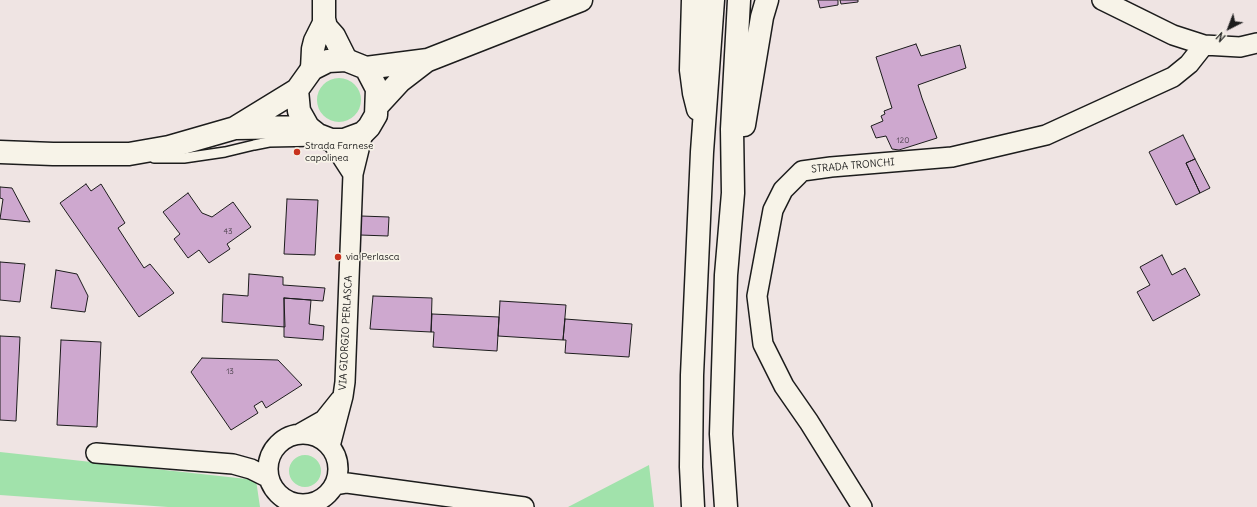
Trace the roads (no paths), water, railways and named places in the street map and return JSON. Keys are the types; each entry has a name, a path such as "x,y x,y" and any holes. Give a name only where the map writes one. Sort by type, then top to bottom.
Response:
{"main road":[{"path":"235,128 297,90 312,69 328,61 346,60 366,68 428,60 581,0"},
{"path":"693,0 691,70 694,94 702,128 702,152"},
{"path":"693,507 691,422 702,152 713,0"},
{"path":"733,193 732,129 739,0"},
{"path":"726,507 721,434 726,276 733,193 762,17 767,0"},
{"path":"324,10 326,27 334,36 346,60"},
{"path":"312,69 313,49 317,37 323,27 324,10"},
{"path":"377,106 400,81 428,60"},
{"path":"297,90 299,111 308,127 318,135 331,140 344,140 363,133 369,127 376,115 377,89 366,68"},
{"path":"0,152 129,154 162,149 235,128 308,127"}],"street":[{"path":"1102,0 1173,35 1204,45 1240,47 1257,43"},
{"name":"STRADA TRONCHI","path":"862,507 809,422 784,386 762,344 757,296 773,210 783,190 802,171 830,167 952,157 1046,135 1173,77 1189,64 1204,45"},
{"name":"VIA GIORGIO PERLASCA","path":"330,446 343,396 345,382 353,174 363,133"},
{"path":"331,140 353,174"},
{"name":"VIA GIORGIO PERLASCA","path":"301,433 324,420 343,396"},
{"path":"281,507 279,498 272,483 268,466 270,456 275,447 282,440 301,433 312,434 322,439 330,446 336,455 338,475 326,497"},
{"path":"96,453 233,464 251,462 270,456"},
{"path":"233,464 251,469 272,483 283,497 292,502 303,504 314,503 347,484 524,507"}],"lane":[{"path":"129,154 161,159 184,158 225,152 269,142 331,140"}],"place":[{"name":"Strada Farnese capolinea","path":"297,152"},
{"name":"via Perlasca","path":"338,257"}]}
